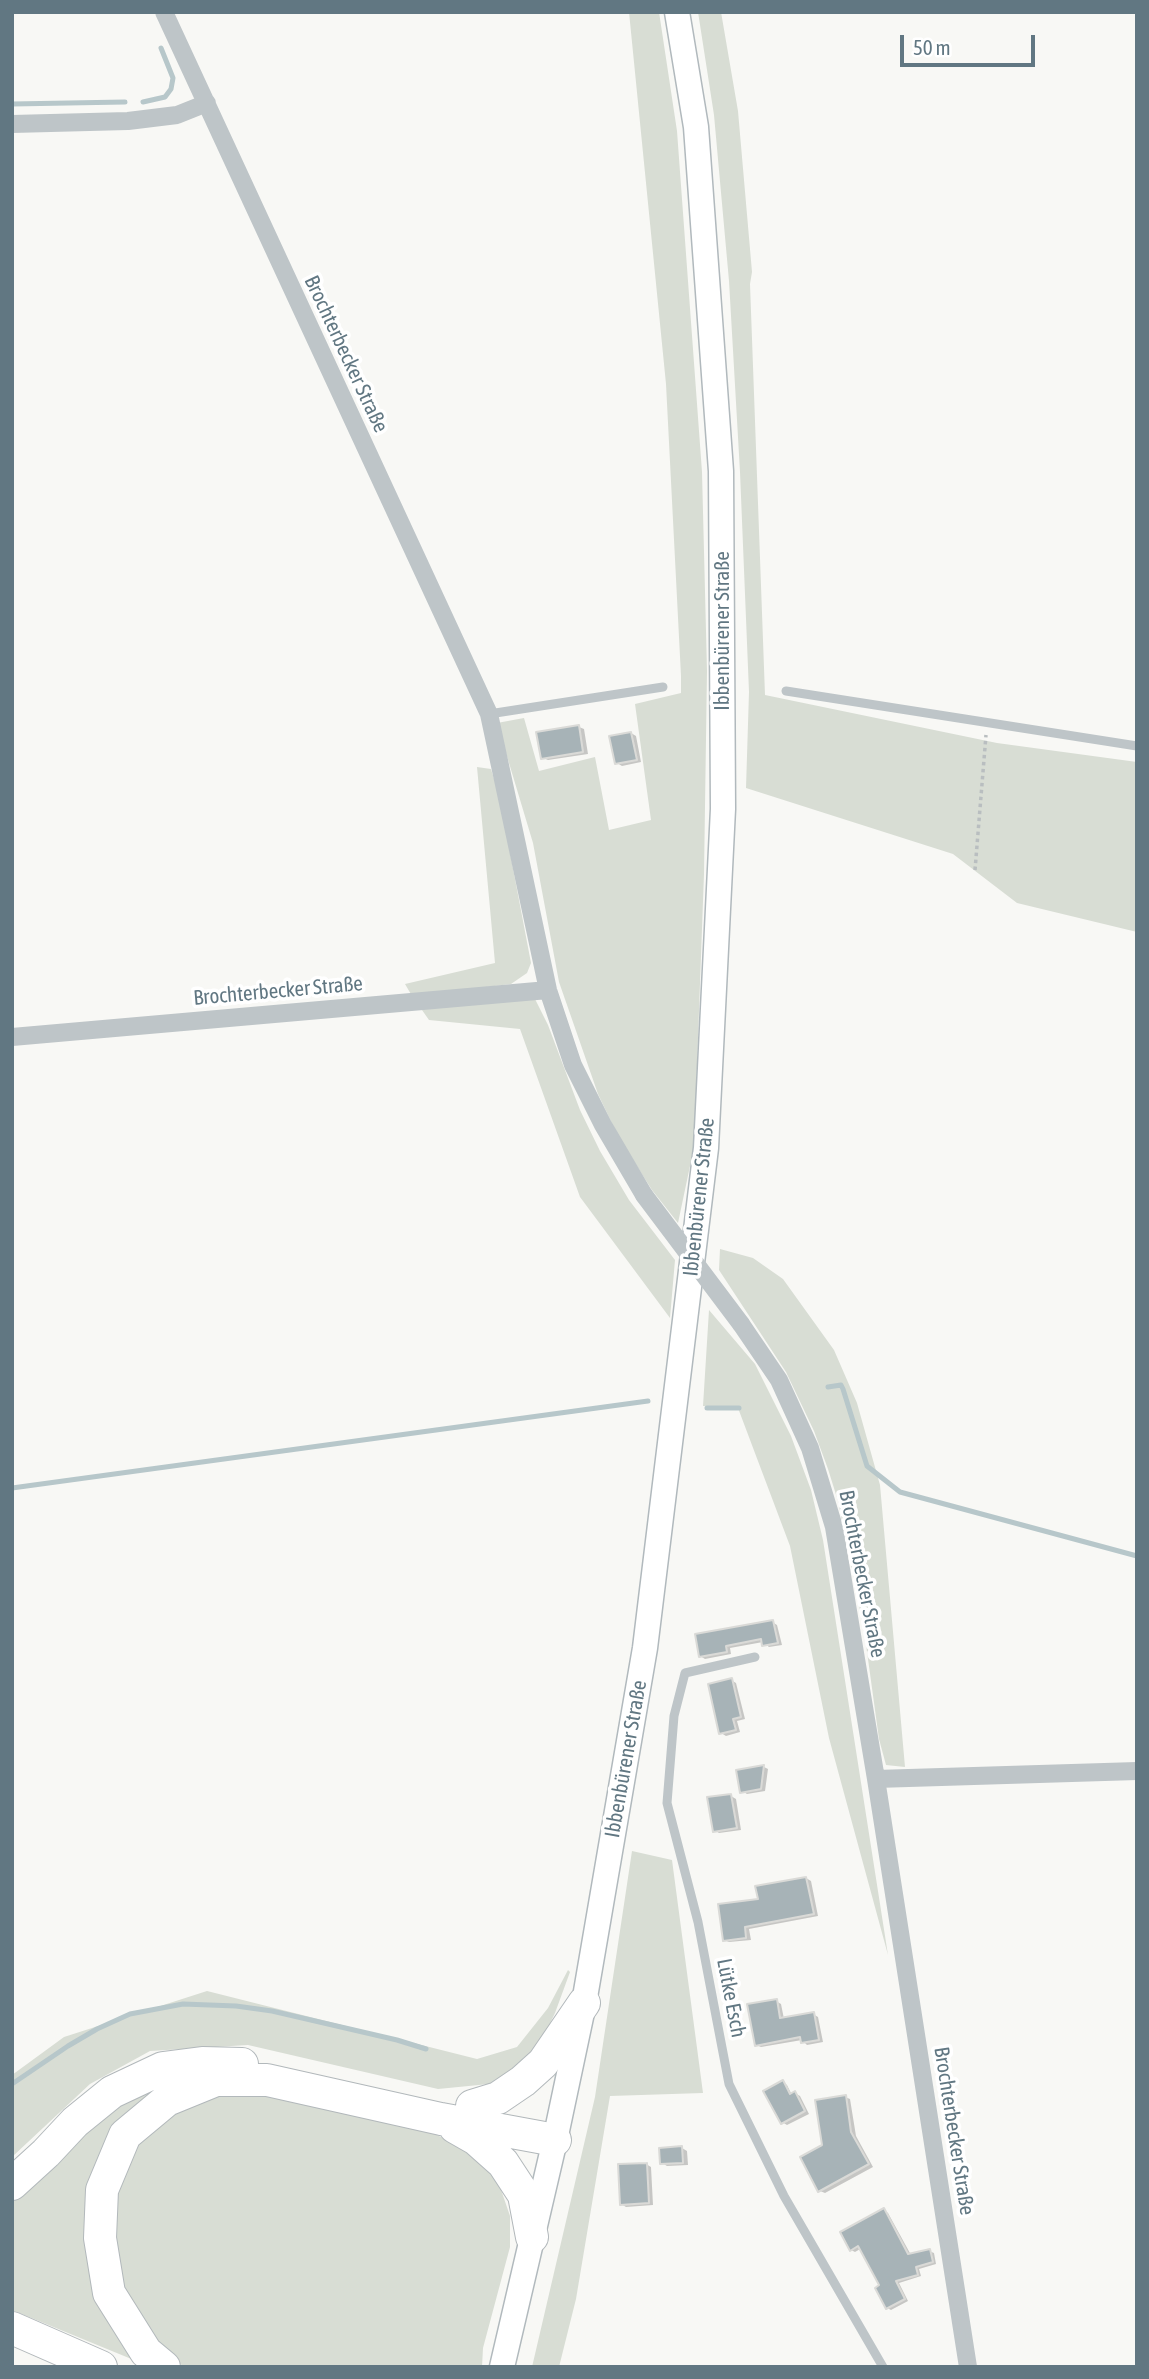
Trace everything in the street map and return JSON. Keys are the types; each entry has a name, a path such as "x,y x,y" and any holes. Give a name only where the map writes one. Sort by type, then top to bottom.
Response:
{"highway":[{"path":"472,2106 498,2098 543,2063 584,2003"},
{"path":"12,2184 75,2122 112,2092 163,2068 202,2063 245,2064 287,2071 433,2105 472,2106 557,2130"},
{"path":"164,2367 146,2352 109,2293 100,2238 102,2190 125,2135 167,2100 216,2080 267,2080 441,2119 557,2130"},
{"path":"441,2119 476,2139 503,2163 524,2195 532,2237"},
{"path":"12,2328 101,2367"}],"main road":[{"name":"Ibbenbürener Straße","path":"502,2367 584,2003 645,1648 705,1163 722,822 721,471 696,127 677,12"}],"street":[{"name":"Brochterbecker Straße","path":"164,12 489,714 548,990 573,1065 603,1125 644,1195 741,1324 779,1380 810,1448 830,1514 876,1779 968,2367"},
{"path":"12,124 128,121 177,115 207,103"},
{"name":"Brochterbecker Straße","path":"12,1037 548,990"},
{"path":"876,1779 1137,1771"}],"lane":[{"path":"489,714 663,687"},
{"path":"786,691 1137,746"},
{"name":"Lütke Esch","path":"755,1657 685,1673 674,1716 667,1804 698,1922 729,2084 784,2196 883,2367"}],"path":[{"path":"975,870 987,722"}],"shaded area":[{"path":"629,12 659,12 677,131 702,472 707,671 704,874 694,1147 678,1223 652,1190 618,1136 598,1094 559,982 533,843 497,723 524,718 539,771 595,757 609,830 651,820 635,704 681,693 681,676 666,384"},
{"path":"698,12 721,12 738,111 752,272 750,284 765,695 997,743 1137,762 1137,932 1017,903 953,854 746,788 749,692 729,281 714,115"},
{"path":"477,767 491,769 499,795 531,963 527,973 511,984 412,996 405,984 495,963"},
{"path":"535,999 548,1025 580,1110 600,1151 629,1200 675,1260 670,1318 580,1197 520,1029 429,1020 422,1010 426,1006"},
{"path":"720,1249 753,1258 783,1279 834,1350 857,1403 880,1485 905,1767 886,1765 879,1739 864,1630 838,1501 828,1469 814,1431 786,1372 719,1270"},
{"path":"709,1310 755,1364 791,1436 811,1490 823,1540 888,1955 829,1738 790,1546 738,1408 703,1406"},
{"path":"632,1851 672,1860 703,2093 610,2096 576,2299 559,2367 532,2367 595,2097"},
{"path":"568,1970 570,1972 555,2013 542,2040 520,2071 489,2084 438,2089 248,2045 150,2051 90,2084 12,2157 12,2075 64,2037 207,1991 477,2059 517,2047 548,2008"},
{"path":"181,2084 94,2193 146,2365 12,2310 12,2197 131,2089"},
{"path":"250,2092 431,2132 469,2151 498,2181 510,2216 510,2247 483,2348 482,2367 184,2367 168,2354 130,2307 117,2271 114,2193 131,2153 153,2126 204,2097"}],"building":[{"path":"579,725 583,752 541,759 536,732"},
{"path":"631,732 637,760 615,764 609,736"},
{"path":"773,1620 778,1643 762,1646 761,1639 726,1646 727,1652 699,1657 695,1634"},
{"path":"732,1678 741,1717 733,1719 736,1730 719,1734 708,1684"},
{"path":"764,1765 761,1789 740,1793 736,1770"},
{"path":"731,1794 737,1828 713,1832 707,1797"},
{"path":"806,1877 814,1914 745,1927 746,1938 723,1941 718,1904 758,1899 755,1886"},
{"path":"777,1999 780,2018 814,2012 819,2040 801,2043 800,2037 755,2046 747,2004"},
{"path":"783,2080 790,2094 795,2091 805,2111 781,2124 763,2091"},
{"path":"846,2095 851,2132 869,2164 818,2192 800,2157 822,2145 815,2100"},
{"path":"682,2146 683,2163 660,2164 659,2148"},
{"path":"647,2163 649,2203 620,2205 618,2164"},
{"path":"884,2208 908,2254 930,2249 933,2262 916,2267 918,2275 896,2281 905,2299 886,2309 875,2288 879,2285 858,2246 850,2251 840,2232"}],"waterway":[{"path":"143,102 165,97 171,89 173,78 161,48"},
{"path":"12,104 125,102"},
{"path":"828,1387 841,1385 843,1389 867,1466 900,1492 1137,1556"},
{"path":"12,1488 648,1401"},
{"path":"707,1408 739,1408"},
{"path":"12,2084 97,2029 130,2014 183,2004 236,2006 272,2011 426,2049"}]}
